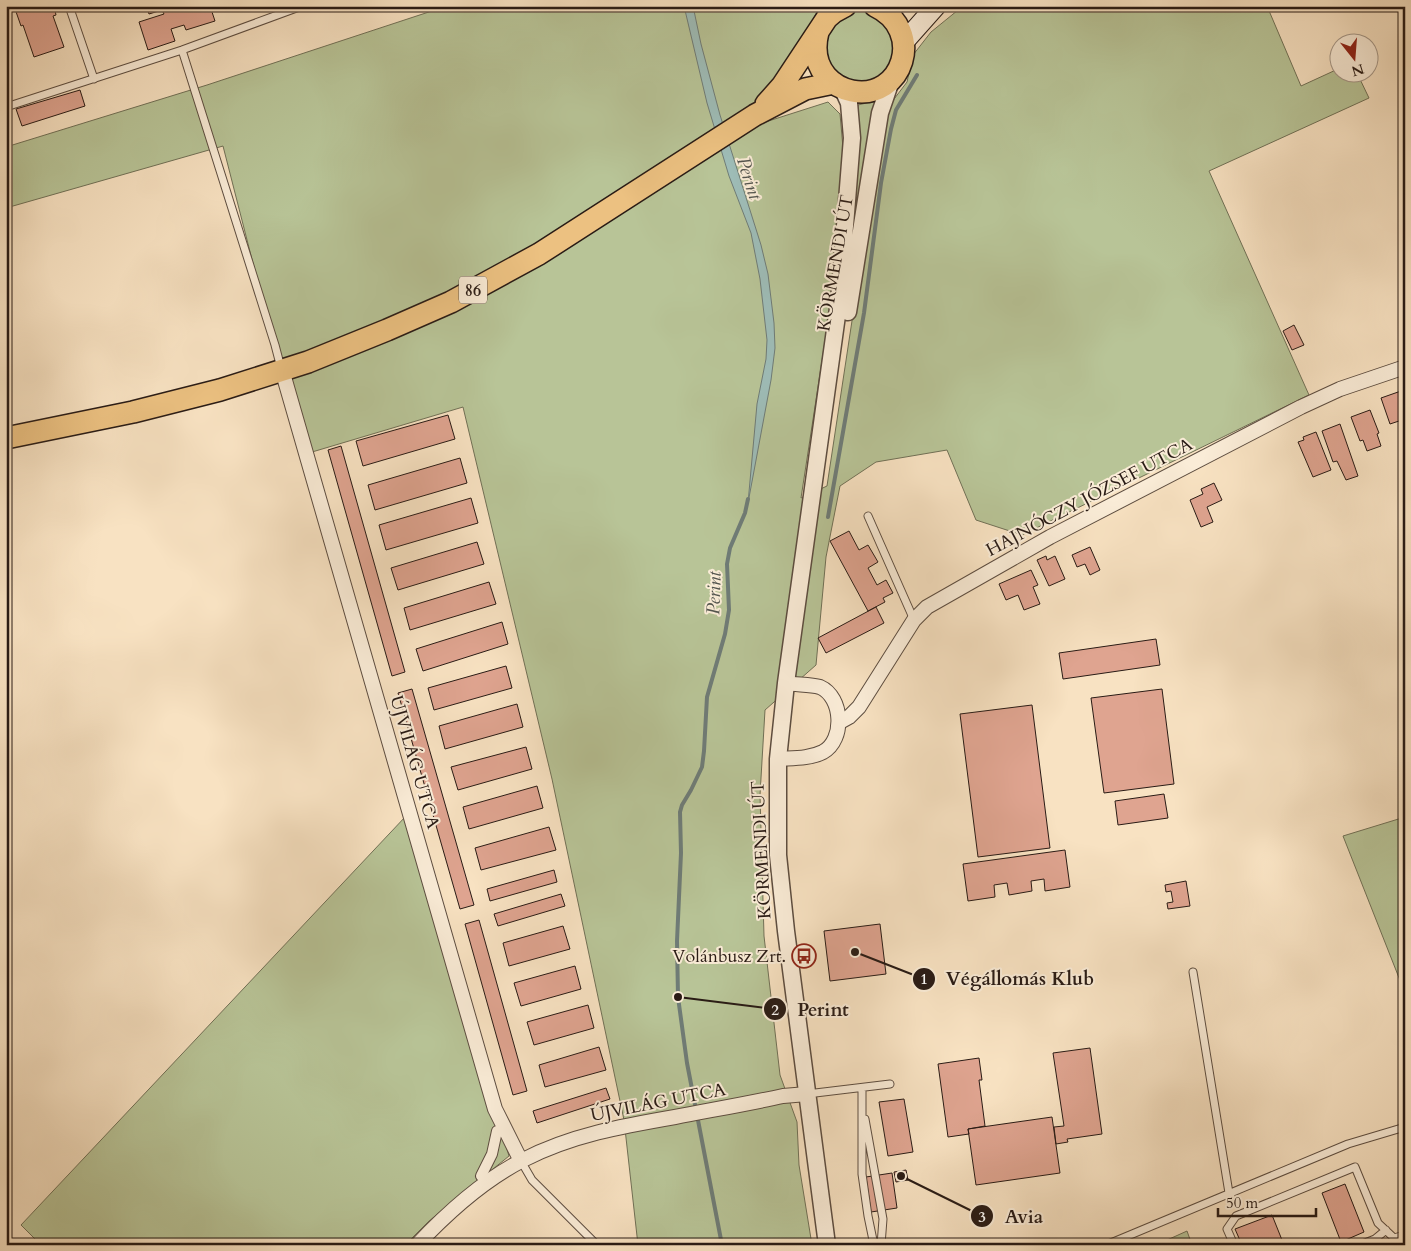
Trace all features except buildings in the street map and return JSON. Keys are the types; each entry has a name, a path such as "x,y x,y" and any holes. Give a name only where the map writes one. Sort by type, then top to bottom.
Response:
{"main road":[{"name":"86","path":"755,115 782,86 825,19 845,6"},
{"path":"904,42 936,6"},
{"path":"880,7 899,27 904,42 903,58 892,78"},
{"path":"825,19 816,48 819,64 828,78 837,85"},
{"name":"86","path":"6,438 166,404 220,390 348,346 451,302 539,254 755,115 800,91 815,86 837,85 855,92 871,90 885,84 892,78"}],"street":[{"name":"KÖRMENDI ÚT","path":"819,454 847,314 880,113 892,78"},
{"name":"KÖRMENDI ÚT","path":"827,1245 781,894 777,825 778,759 786,684 840,301 851,149 849,103 844,92 837,85"},
{"name":"HAJNÓCZY JÓZSEF UTCA","path":"840,722 849,717 859,707 914,620 941,598 1050,537 1301,406 1340,389 1405,367"},
{"name":"ÚJVILÁG UTCA","path":"282,370 495,1109 521,1161"},
{"path":"778,759 805,758 824,751 837,736 840,722 830,694 820,687 786,684"},
{"name":"ÚJVILÁG UTCA","path":"417,1245 458,1205 481,1186 521,1161 546,1149 577,1138 612,1129 783,1096 807,1094"},
{"path":"481,1176 492,1154 497,1131"}],"lane":[{"path":"78,6 69,8 94,80"},
{"path":"6,107 182,50 302,6"},
{"path":"182,50 282,370"},
{"path":"868,516 914,620"},
{"path":"1193,972 1229,1192"},
{"path":"807,1094 862,1089 890,1084"},
{"path":"862,1089 862,1174 874,1245"},
{"path":"862,1102 883,1218 881,1245"},
{"path":"1106,1245 1229,1192 1348,1144 1405,1127"},
{"path":"521,1161 532,1180 597,1245"},
{"path":"1234,1245 1228,1229 1236,1216 1355,1167 1378,1224 1394,1238 1405,1235"},
{"path":"1360,1245 1375,1239 1386,1230"}],"green space":[{"path":"447,6 820,6 759,124 828,102 840,114 844,159 838,256 801,498 827,486 865,235 888,107 907,82 913,55 931,32 963,6 1267,6 1301,86 1328,74 1328,82 1361,82 1369,98 1209,171 1309,395 1022,535 976,520 947,450 876,462 840,486 826,557 816,665 765,710 760,795 764,936 780,1075 797,1122 799,1165 812,1245 638,1245 624,1120 552,779 463,407 302,455 223,146 6,208 6,147 207,85"},
{"path":"855,9 868,10 893,28 895,60 880,79 856,84 829,67 824,35 849,11"},
{"path":"876,101 856,216 854,215 858,105"},
{"path":"406,816 509,1156 429,1221 405,1245 41,1245 21,1225"},
{"path":"1405,817 1405,993 1343,836"},
{"path":"1187,1231 1192,1245 1156,1245"}],"water":[{"path":"684,6 693,6 720,115 761,245 768,274 775,348 771,380 748,503 757,404 766,359 767,340 760,279 751,233 729,176 707,103"}],"waterway":[{"path":"828,517 864,313 881,183 891,129 896,110 917,75"},
{"name":"Perint","path":"722,1245 687,1063 678,997 677,941 681,853 680,812 702,767 707,697 725,634 729,610 727,564 730,548 745,513 748,499"}],"place":[{"name":"Végállomás Klub","path":"855,952"},
{"name":"Volánbusz Zrt.","path":"804,956"},
{"name":"Perint","path":"678,997"},
{"name":"Avia","path":"901,1176"}]}
